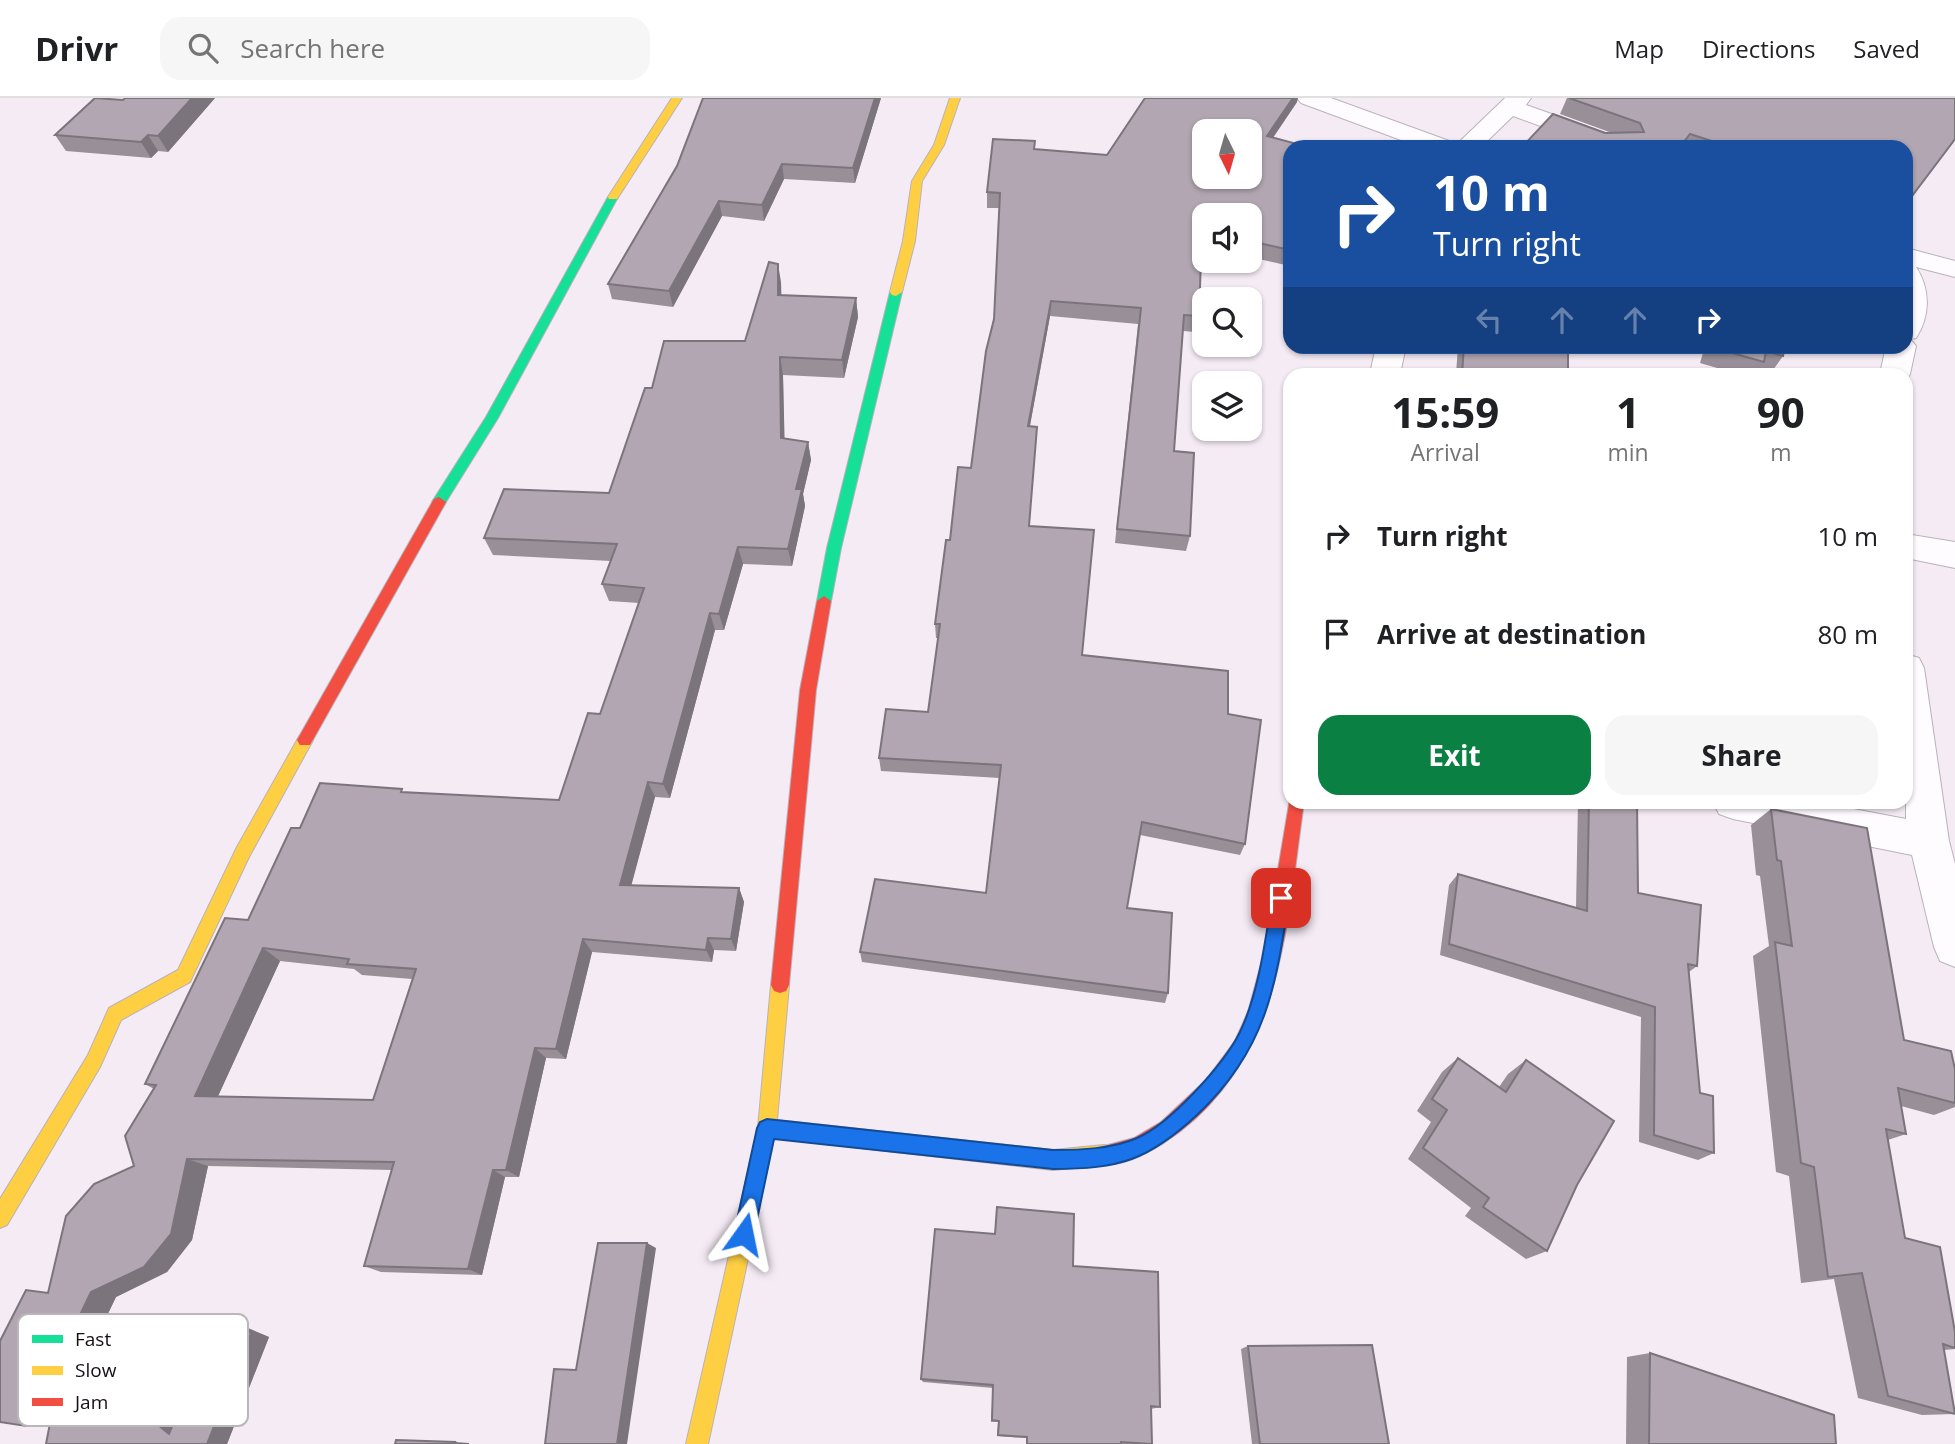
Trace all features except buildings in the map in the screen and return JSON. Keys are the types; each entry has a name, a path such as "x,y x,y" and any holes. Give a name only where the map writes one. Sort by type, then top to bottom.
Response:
{"street":[{"path":"0,1218 94,1061 115,1014 184,976 243,852 416,539 492,418 615,193 677,98"},
{"path":"697,1444 767,1128 808,690 834,548 906,254 917,181 939,145 955,98"},
{"path":"1309,98 1424,140"},
{"path":"1474,140 1514,102 1605,140"},
{"path":"1913,258 1955,269"},
{"path":"1913,285 1913,304"},
{"path":"1913,547 1955,555"},
{"path":"1913,721 1929,841 1955,947"},
{"path":"767,1128 1053,1160 1077,1160 1121,1153 1143,1146 1162,1135 1215,1085 1246,1040 1257,1011 1273,946 1295,809"},
{"path":"1768,809 1929,841"}],"traffic: fast":[{"path":"439,502 492,418 613,197"},
{"path":"824,601 834,548 896,292"}],"traffic: slow":[{"path":"613,197 677,98"},
{"path":"896,292 909,241 917,181 939,145 955,98"},
{"path":"0,1218 94,1061 115,1014 184,976 243,852 305,740"},
{"path":"697,1444 767,1128 780,985"},
{"path":"767,1128 1053,1160 1104,1155"}],"traffic: jam":[{"path":"305,740 439,502"},
{"path":"780,985 808,690 824,601"},
{"path":"1104,1155 1139,1146 1168,1128 1212,1086 1241,1048 1266,984 1284,891 1295,809"}],"route":[{"path":"744,1234 767,1128 1053,1160 1077,1160 1121,1153 1143,1146 1162,1135 1215,1085 1246,1040 1257,1011 1273,946 1281,898"}]}
